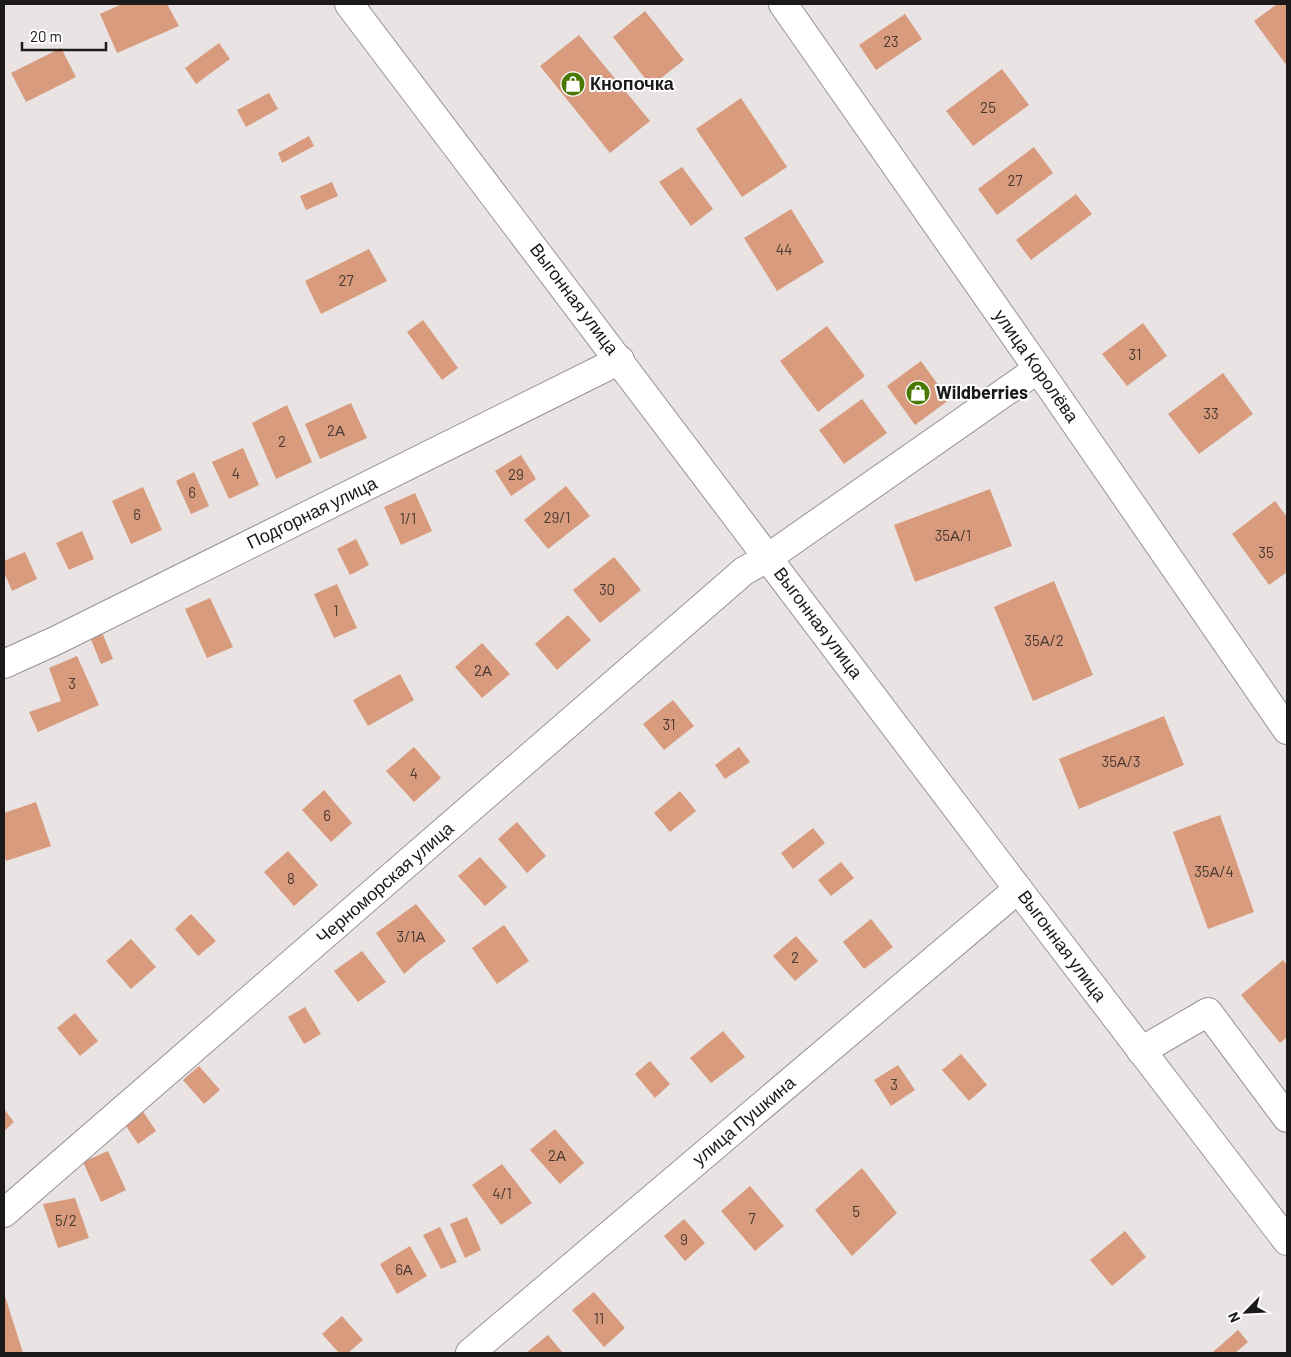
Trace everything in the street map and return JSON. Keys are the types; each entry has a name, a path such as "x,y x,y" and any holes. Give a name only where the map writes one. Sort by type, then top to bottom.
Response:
{"street":[{"name":"Выгонная улица","path":"349,4 769,557 1018,889 1287,1241"},
{"name":"улица Королёва","path":"783,4 1287,730"},
{"name":"Подгорная улица","path":"4,664 57,640 620,360"},
{"name":"Черноморская улица","path":"4,1213 744,571 769,557 1038,369"},
{"name":"улица Пушкина","path":"470,1353 1018,889"},
{"path":"1141,1050 1208,1012 1287,1118"}],"building":[{"path":"122,4 167,4 179,26 117,53 100,14"},
{"path":"1277,4 1287,4 1287,66 1254,21"},
{"path":"645,11 684,60 651,86 613,37"},
{"path":"905,14 922,39 876,70 859,45"},
{"path":"579,35 650,121 610,153 540,66"},
{"path":"219,43 230,59 196,84 185,68"},
{"path":"61,48 76,77 26,102 11,73"},
{"path":"1002,69 1029,105 973,146 946,111"},
{"path":"269,93 278,109 246,127 237,110"},
{"path":"741,98 787,167 742,197 696,129"},
{"path":"309,136 314,146 282,163 278,153"},
{"path":"1034,147 1053,173 997,215 978,189"},
{"path":"682,167 713,209 691,226 659,182"},
{"path":"332,182 338,196 306,210 300,196"},
{"path":"1076,194 1092,214 1031,260 1016,240"},
{"path":"791,209 824,262 777,291 744,238"},
{"path":"369,249 387,281 321,314 305,281"},
{"path":"423,320 458,368 442,380 407,332"},
{"path":"1143,323 1167,356 1127,386 1102,354"},
{"path":"827,326 865,376 818,412 780,361"},
{"name":"Wildberries","path":"921,361 949,400 915,425 887,386"},
{"path":"1223,373 1253,414 1199,454 1168,414"},
{"path":"862,399 887,433 844,464 819,430"},
{"path":"351,403 367,438 320,459 305,424"},
{"path":"287,405 312,462 276,479 252,423"},
{"path":"243,448 259,485 229,499 212,462"},
{"path":"521,455 536,479 511,496 495,471"},
{"path":"194,472 209,506 191,514 176,481"},
{"path":"566,486 590,516 548,549 524,520"},
{"path":"143,487 162,530 131,544 112,501"},
{"path":"990,489 1012,546 915,582 894,525"},
{"path":"415,493 432,531 401,545 384,507"},
{"path":"1275,501 1287,517 1287,572 1269,585 1232,534"},
{"path":"82,531 94,559 69,570 56,543"},
{"path":"356,539 369,565 350,575 337,549"},
{"path":"25,552 37,579 12,591 4,572 4,561"},
{"path":"614,557 641,590 600,623 573,590"},
{"path":"1054,581 1093,675 1033,701 994,607"},
{"path":"337,584 357,628 334,638 314,594"},
{"path":"210,598 233,647 207,658 185,609"},
{"path":"568,615 591,640 557,670 535,644"},
{"path":"102,632 113,659 101,664 90,637"},
{"path":"482,643 510,674 482,698 455,667"},
{"path":"77,656 99,705 38,732 29,712 61,701 49,668"},
{"path":"400,674 414,700 368,726 353,700"},
{"path":"673,700 694,726 664,750 643,724"},
{"path":"1164,716 1184,765 1079,809 1059,759"},
{"path":"414,747 441,778 414,802 386,771"},
{"path":"739,747 750,762 725,779 715,765"},
{"path":"324,790 352,823 331,842 302,810"},
{"path":"680,791 696,811 670,832 654,813"},
{"path":"36,802 51,846 6,861 4,853 4,813"},
{"path":"1220,815 1254,912 1208,929 1173,832"},
{"path":"517,822 546,856 527,873 498,839"},
{"path":"813,828 825,843 793,869 781,853"},
{"path":"288,851 318,885 294,906 264,872"},
{"path":"480,857 507,887 485,906 458,876"},
{"path":"841,862 854,878 831,896 818,880"},
{"path":"416,904 446,941 404,974 376,933"},
{"path":"191,914 216,941 198,956 175,929"},
{"path":"871,919 893,947 864,969 843,942"},
{"path":"504,925 529,961 497,984 472,948"},
{"path":"796,936 818,961 795,981 773,956"},
{"path":"131,939 156,967 131,989 106,961"},
{"path":"362,951 386,982 358,1002 334,971"},
{"path":"1283,960 1287,965 1287,1037 1280,1043 1241,995"},
{"path":"305,1007 321,1034 304,1044 288,1017"},
{"path":"75,1013 98,1041 80,1056 57,1028"},
{"path":"723,1031 745,1057 711,1083 690,1058"},
{"path":"961,1054 987,1085 969,1101 942,1070"},
{"path":"650,1061 670,1084 655,1098 635,1074"},
{"path":"898,1065 915,1090 891,1106 874,1080"},
{"path":"199,1066 220,1090 204,1104 183,1080"},
{"path":"4,1109 14,1122 4,1131"},
{"path":"142,1110 156,1131 138,1144 124,1123"},
{"path":"555,1129 584,1163 560,1184 530,1150"},
{"path":"108,1151 126,1190 101,1202 83,1162"},
{"path":"502,1164 532,1203 501,1225 472,1185"},
{"path":"862,1168 897,1213 852,1256 815,1210"},
{"path":"750,1186 784,1226 755,1251 721,1211"},
{"path":"75,1198 89,1238 58,1248 43,1204"},
{"path":"467,1217 481,1250 465,1258 450,1224"},
{"path":"684,1219 705,1243 685,1261 664,1236"},
{"path":"440,1227 457,1262 441,1269 423,1235"},
{"path":"1125,1231 1146,1257 1112,1286 1090,1260"},
{"path":"410,1246 427,1276 397,1294 380,1264"},
{"path":"594,1292 625,1328 604,1347 572,1310"},
{"path":"4,1293 23,1353 4,1353"},
{"path":"342,1316 363,1340 348,1353 339,1353 322,1334"},
{"path":"1238,1330 1248,1342 1235,1353 1213,1352"},
{"path":"548,1335 563,1353 526,1353"}],"place":[{"name":"Кнопочка","path":"573,84"},
{"name":"Wildberries","path":"918,393"}]}
